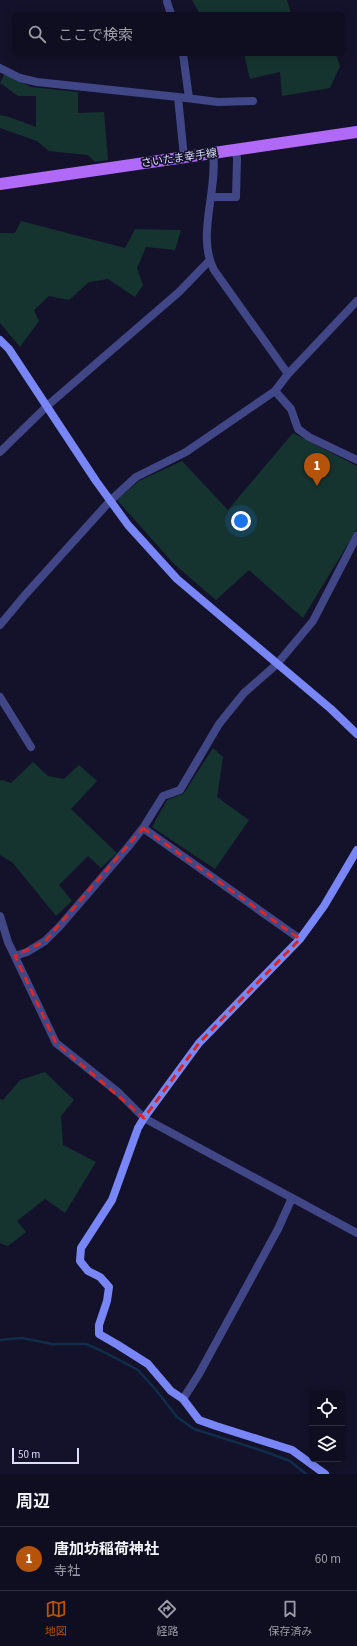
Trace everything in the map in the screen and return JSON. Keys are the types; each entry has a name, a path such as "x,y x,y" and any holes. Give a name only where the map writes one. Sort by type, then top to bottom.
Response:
{"main road":[{"name":"さいたま幸手線","path":"0,184 357,132"}],"street":[{"path":"167,2 170,12"},
{"path":"183,56 188,98"},
{"path":"0,68 20,78 37,82 233,102 253,101"},
{"path":"178,97 184,157"},
{"path":"212,197 236,197 236,150"},
{"path":"213,153 214,162 212,197 206,232 209,261 288,374"},
{"path":"0,452 47,406 179,292 209,261"},
{"path":"0,625 25,595 110,501 136,477 186,452 275,391 288,374 357,301"},
{"path":"0,340 8,349 110,501 128,525 177,579 331,709 357,734"},
{"path":"275,391 291,409 298,429 309,437 357,460"},
{"path":"15,956 27,952 45,940 101,881 143,828 163,796 180,790 219,724 244,693 277,664 313,621 355,547 357,536"},
{"path":"0,697 31,747"},
{"path":"143,828 300,939"},
{"path":"325,1474 292,1450 199,1420 183,1399 171,1391 148,1364 118,1344 99,1334 99,1325 107,1301 109,1287 100,1277 88,1271 80,1261 81,1248 112,1200 138,1128 144,1118 200,1043 300,939 324,906 357,850"},
{"path":"0,916 8,942 44,1021 56,1043 119,1093 144,1118 357,1233"},
{"path":"183,1399 278,1229 292,1198"}],"highlighted area":[{"path":"143,828 300,939 199,1043 144,1118 56,1043 15,956 45,941"}],"green space":[{"path":"192,0 287,0 290,12 199,12"},
{"path":"244,56 337,56 340,66 330,88 282,96 280,72 250,79"},
{"path":"5,73 31,87 78,92 78,113 104,112 108,160 95,162 88,155 49,151 37,141 0,128 0,115 36,127 36,96 18,96 0,83"},
{"path":"21,221 125,248 135,229 181,230 175,250 146,247 137,268 143,285 135,297 108,279 89,282 69,300 49,296 34,310 39,321 20,347 0,323 0,233 15,233"},
{"path":"293,433 357,466 357,529 303,618 249,570 216,600 174,564 117,500 139,481 182,461 228,510"},
{"path":"213,748 223,757 217,797 249,820 215,869 152,827 167,800 184,793"},
{"path":"33,762 48,776 64,779 79,765 97,781 71,809 117,853 101,868 88,856 59,885 72,901 56,916 13,863 0,855 0,781 2,780 11,783"},
{"path":"45,1072 74,1100 61,1116 63,1145 96,1162 65,1213 45,1199 17,1221 26,1232 8,1246 0,1243 0,1099 3,1100 20,1080"}],"waterway":[{"path":"0,1340 22,1338 52,1344 86,1344 102,1351 138,1370 177,1417 194,1429 290,1461 306,1474"}],"place":[{"name":"唐加坊稲荷神社","path":"317,486"}]}
